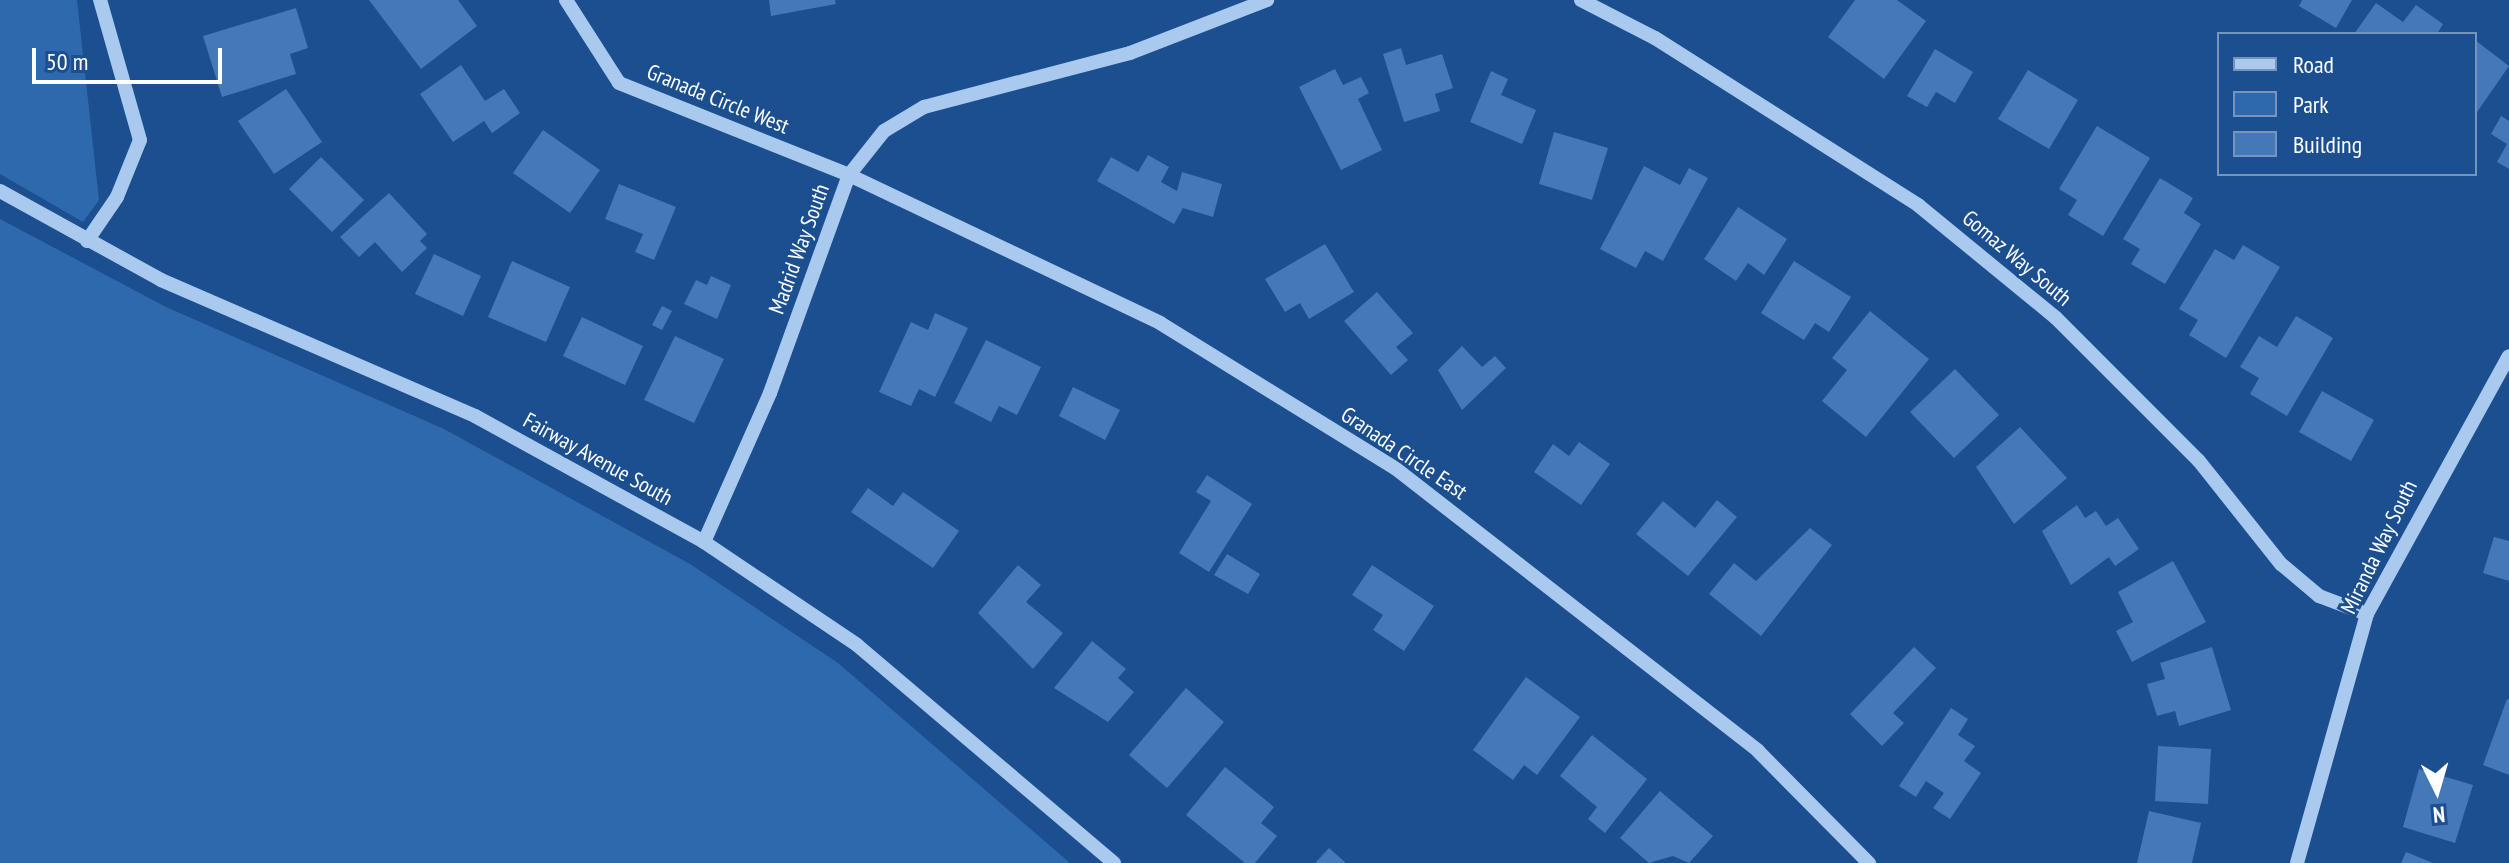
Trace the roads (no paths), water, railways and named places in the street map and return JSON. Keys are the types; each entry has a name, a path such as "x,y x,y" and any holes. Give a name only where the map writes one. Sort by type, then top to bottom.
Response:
{"street":[{"path":"87,241 117,197 140,140 100,0"},
{"name":"Granada Circle West","path":"566,0 619,83 849,175"},
{"name":"Madrid Way South","path":"704,542 770,393 849,175 884,131 924,107 1130,53 1267,0"},
{"name":"Gomaz Way South","path":"1581,0 1918,205 2067,329 2199,461 2281,564 2319,596 2367,614"},
{"name":"Granada Circle East","path":"849,175 1160,323 1395,468 1758,751 1869,863"},
{"name":"Fairway Avenue South","path":"0,191 87,241 475,416 704,542 857,645 1114,863"},
{"name":"Miranda Way South","path":"2297,863 2367,614 2509,356"}]}
